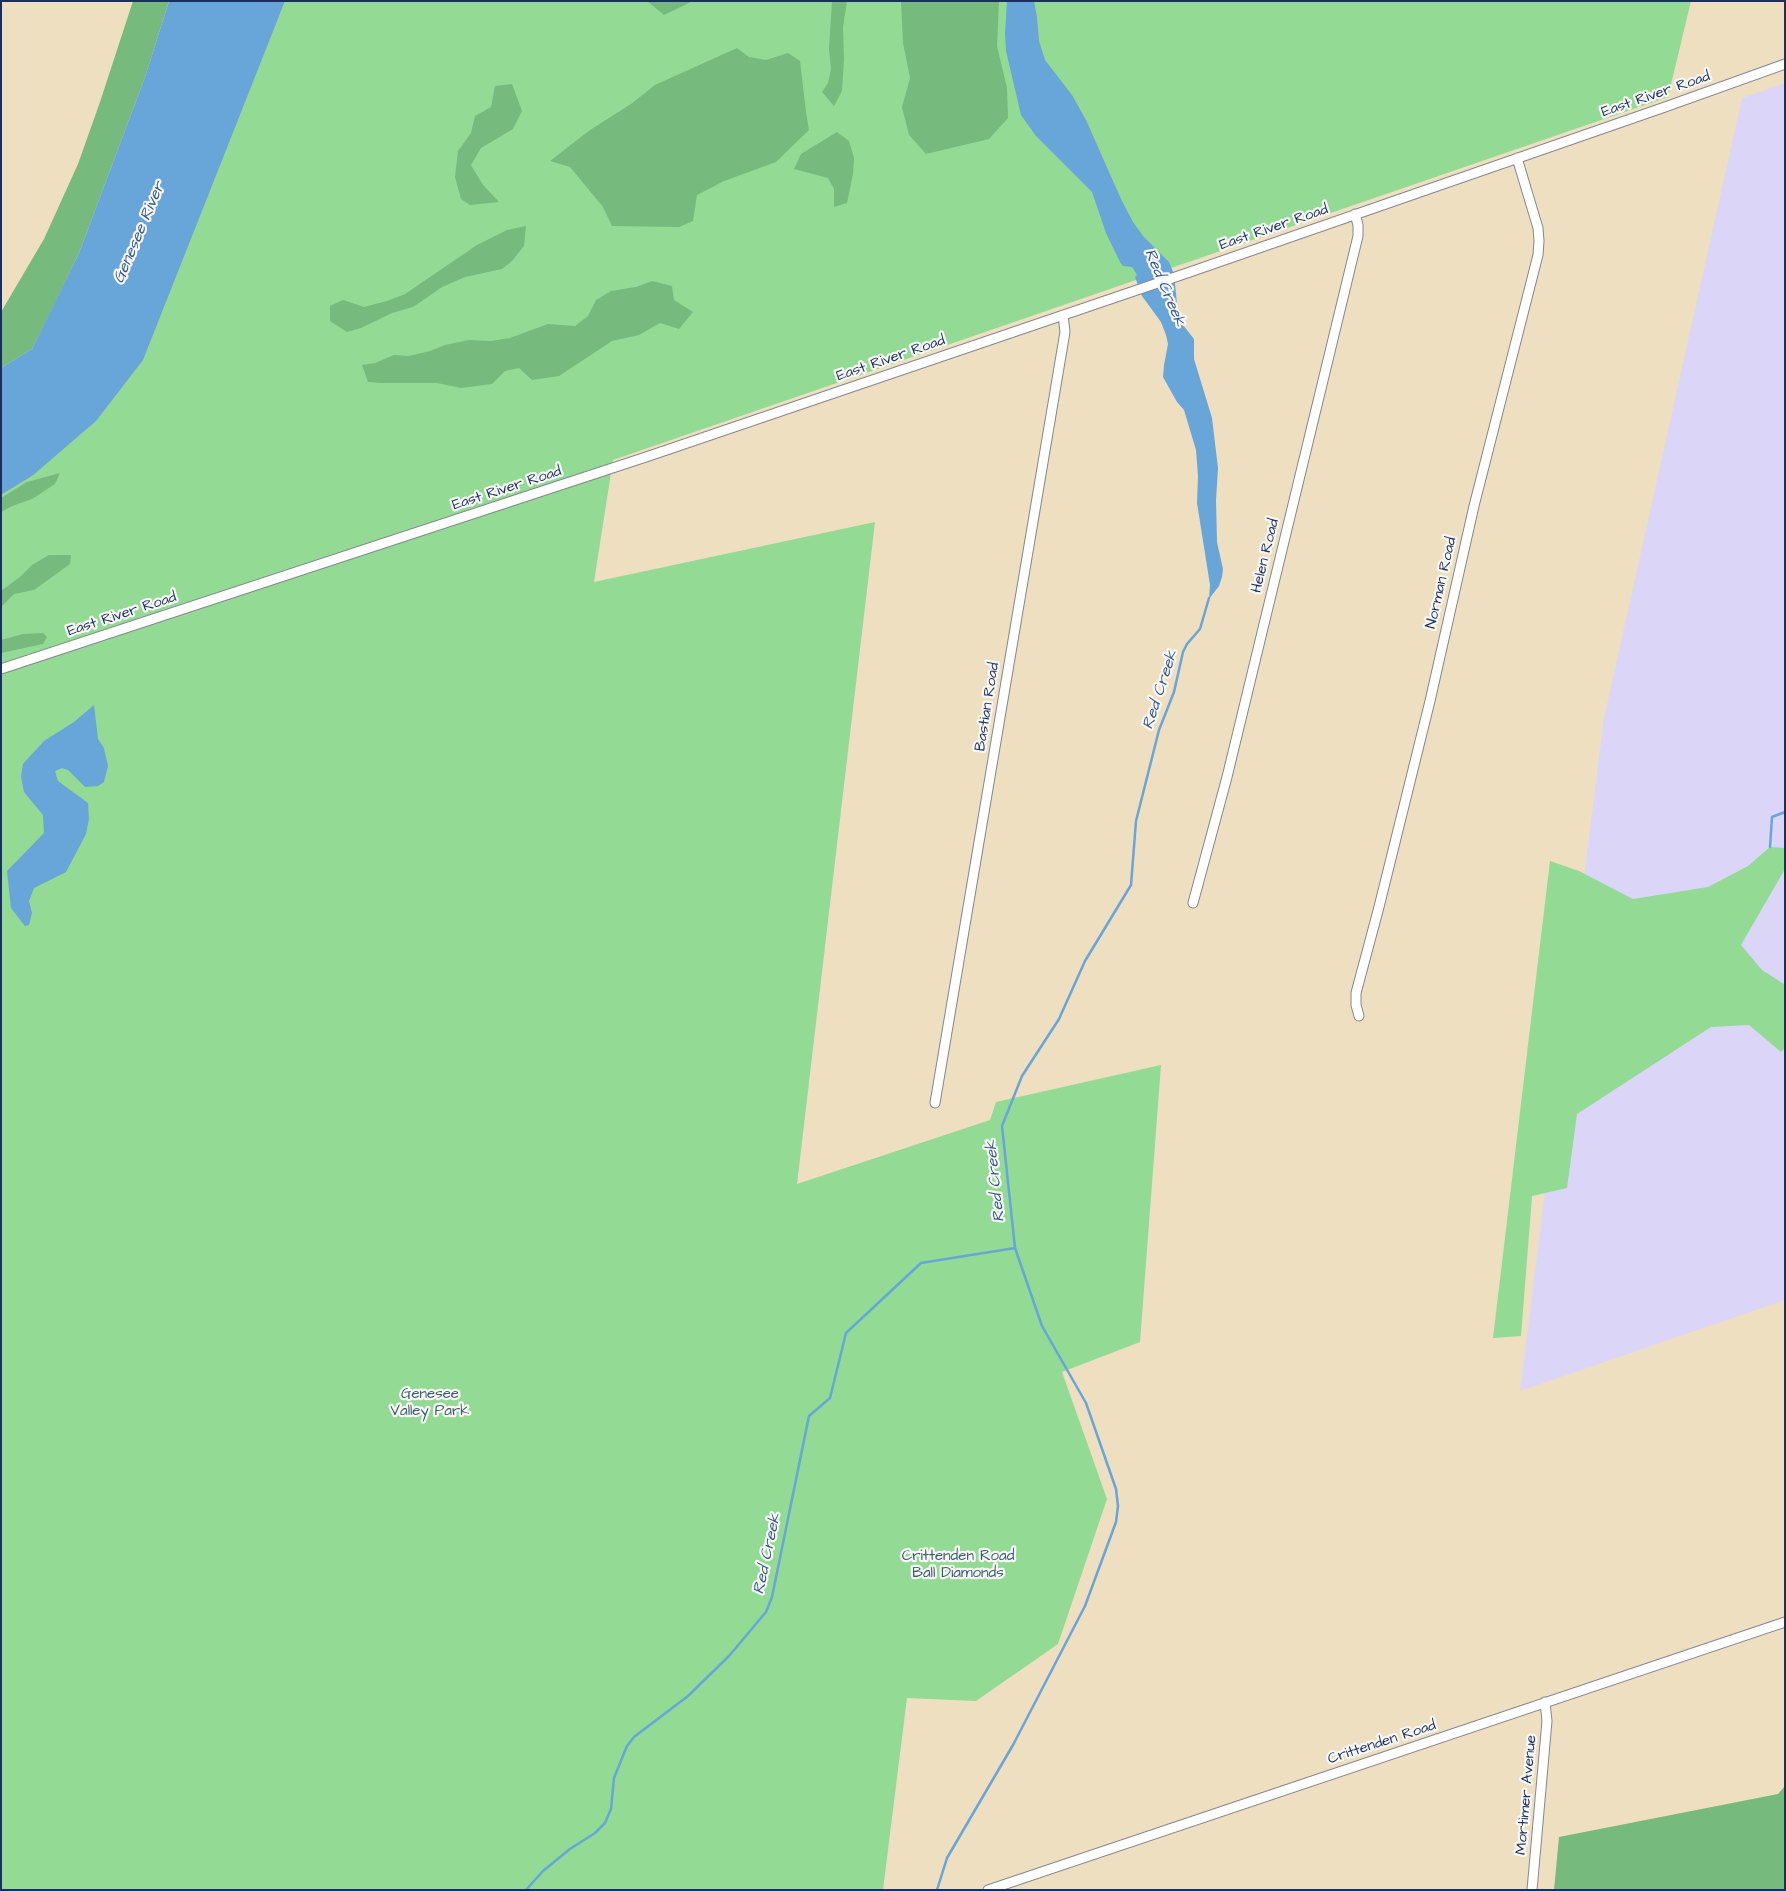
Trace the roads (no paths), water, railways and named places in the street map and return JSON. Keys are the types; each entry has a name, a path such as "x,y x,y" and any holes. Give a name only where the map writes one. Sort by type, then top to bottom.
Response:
{"street":[{"name":"East River Road","path":"1,668 468,516 1126,294 1785,64"},
{"name":"Norman Road","path":"1359,1016 1356,1005 1356,993 1376,922 1430,701 1472,514 1538,255 1538,228 1517,158"},
{"name":"Helen Road","path":"1193,903 1227,777 1356,245 1358,230 1355,214"},
{"name":"Bastian Road","path":"935,1103 1065,332 1063,315"},
{"name":"Crittenden Road","path":"988,1890 1785,1622"},
{"name":"Mortimer Avenue","path":"1532,1890 1548,1721 1545,1702"}],"water":[{"name":"Genesee River","path":"169,1 285,1 143,360 96,421 32,476 1,495 1,368 32,349 79,253 145,77"},
{"path":"1007,1 1034,1 1039,41 1045,60 1072,95 1086,120 1133,222 1143,236 1169,262 1174,274 1178,314 1183,325 1194,339 1194,359 1212,418 1218,468 1216,500 1217,542 1223,569 1219,586 1209,599 1210,585 1197,503 1198,476 1196,450 1184,410 1177,402 1163,377 1168,344 1166,335 1161,322 1142,296 1135,277 1137,275 1132,267 1123,266 1120,262 1106,233 1092,192 1036,136 1021,115 1006,51"},
{"path":"94,705 98,739 104,748 108,766 104,782 98,786 85,787 68,770 62,768 55,771 58,781 88,803 89,819 86,834 66,872 34,888 29,901 32,913 29,925 25,926 11,908 7,871 44,833 43,815 24,792 21,777 23,764 44,741 74,722"}],"waterway":[{"name":"Red Creek","path":"937,1890 947,1858 1013,1745 1085,1606 1116,1522 1118,1506 1116,1489 1086,1403 1042,1326 1015,1248 1002,1126 1022,1076 1059,1019 1085,961 1131,885 1136,821 1159,730 1174,692 1183,652 1187,644 1200,629 1209,598"},
{"path":"1770,847 1772,817 1785,812"},
{"name":"Red Creek","path":"526,1890 543,1871 570,1849 595,1833 605,1823 611,1809 614,1778 627,1746 634,1737 688,1696 729,1656 766,1612 772,1597 809,1416 830,1398 846,1333 921,1263 1015,1248"}],"park label":[{"name":"Genesee Valley Park","path":"430,1404"},
{"name":"Crittenden Road Ball Diamonds","path":"958,1566"}]}
